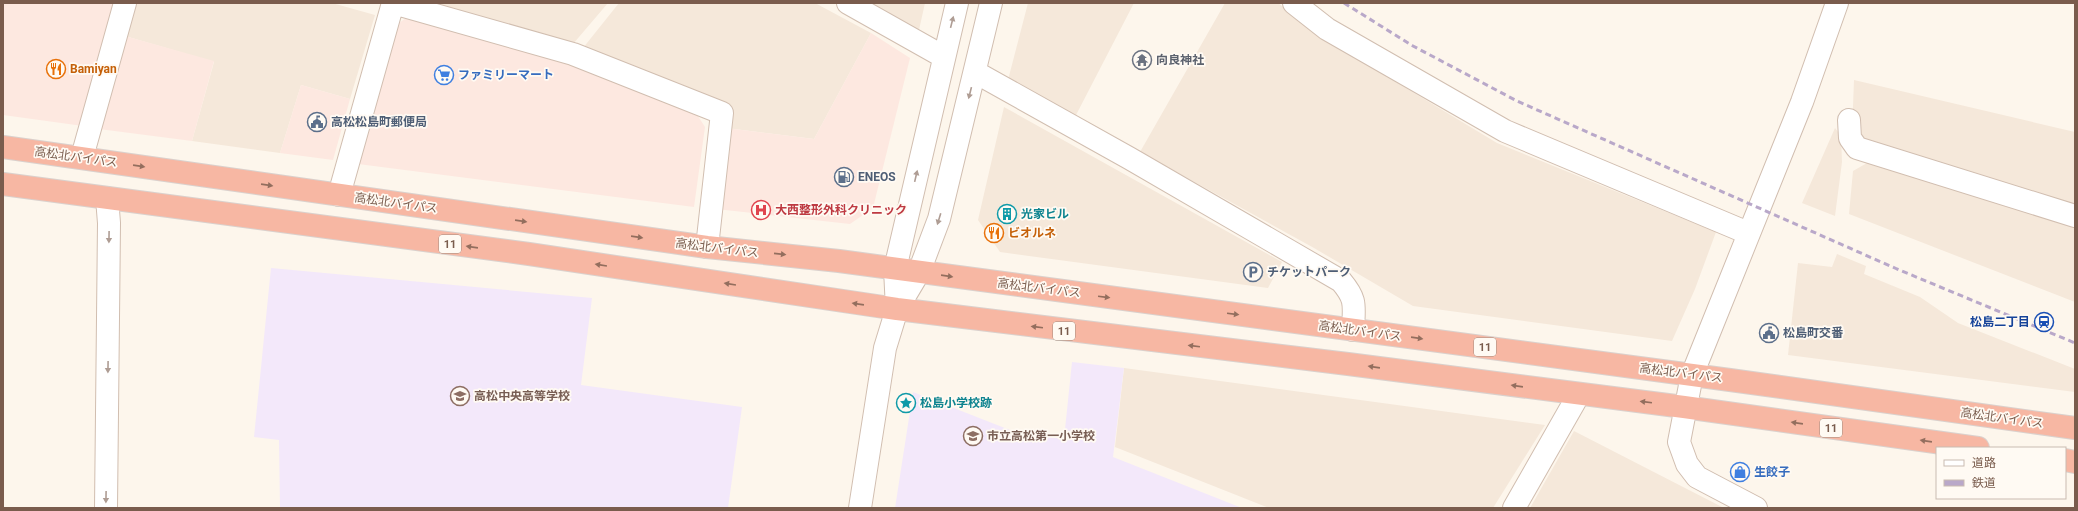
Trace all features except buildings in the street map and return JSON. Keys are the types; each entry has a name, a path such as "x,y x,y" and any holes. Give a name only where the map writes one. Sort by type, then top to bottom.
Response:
{"highway":[{"name":"高松北バイパス","path":"3,147 82,157 707,247 919,272 1692,375 2075,428"},
{"name":"11","path":"3,184 529,254 897,309 1684,407 1971,447"}],"street":[{"path":"82,157 125,3"},
{"path":"339,195 393,3 572,54 722,113 707,247"},
{"path":"848,3 944,57"},
{"path":"897,309 895,269 957,3"},
{"path":"860,508 885,348 897,309 919,272 939,219 991,3"},
{"path":"1294,3 1327,29 1505,131 1748,234"},
{"path":"1756,508 1697,477 1687,464 1679,442 1684,407 1692,375 1802,102 1837,3"},
{"path":"975,72 1129,158 1341,281 1351,294 1354,304 1354,330"},
{"path":"1849,120 1850,138 1857,148 2075,216"},
{"path":"106,508 109,223 107,198"},
{"path":"1514,508 1579,394"}],"shaded area":[{"path":"3,3 116,3 83,126 3,115"},
{"path":"134,3 332,3 375,15 350,99 301,85 280,153 192,141 214,62 125,36"},
{"path":"433,3 608,3 573,44"},
{"path":"619,3 815,3 871,33 814,139 726,128 583,48"},
{"path":"869,3 925,3 919,30 886,12"},
{"path":"1028,3 1134,3 1075,117 1008,80"},
{"path":"1225,3 1278,3 1323,38 1497,143 1716,232 1695,289 1672,341 1413,306 1314,248 1140,152"},
{"path":"409,16 566,63 696,113 705,127 694,207 358,164 396,25"},
{"path":"871,33 910,58 873,208 850,224 716,209 726,128 814,139"},
{"path":"125,36 214,61 192,141 99,129"},
{"path":"1854,80 2075,132 2075,204 1863,145 1852,132"},
{"path":"301,85 350,99 333,160 280,153"},
{"path":"1004,107 1282,262 1268,288 1000,252 978,220"},
{"path":"1835,128 1841,136 1842,162 1835,216 1802,203"},
{"path":"1867,163 2075,224 2075,302 1849,214 1853,171"},
{"path":"1837,254 1866,266 1864,274 1920,297 1958,323 2075,369 2075,392 1788,355 1798,263 1832,267"},
{"name":"高松中央高等学校","path":"271,268 592,298 581,385 742,407 728,508 280,508 279,440 254,437"},
{"name":"市立高松第一小学校","path":"1072,362 1124,368 1113,457 1242,508 895,508 913,392 1015,432 1064,439"},
{"path":"1124,368 1545,425 1493,508 1269,508 1115,447"},
{"path":"1574,431 1724,508 1530,508"}],"railway":[{"path":"1344,3 1413,46 1517,101 1897,269 2075,343"}],"place":[{"name":"向良神社","path":"1142,60"},
{"name":"Bamiyan","path":"56,69"},
{"name":"ファミリーマート","path":"444,75"},
{"name":"高松松島町郵便局","path":"317,122"},
{"name":"ENEOS","path":"844,177"},
{"name":"大西整形外科クリニック","path":"761,210"},
{"name":"光家ビル","path":"1007,214"},
{"name":"ビオルネ","path":"994,233"},
{"name":"チケットパーク","path":"1253,272"},
{"name":"松島二丁目","path":"2044,322"},
{"name":"松島町交番","path":"1769,333"},
{"name":"高松中央高等学校","path":"460,396"},
{"name":"松島小学校跡","path":"906,403"},
{"name":"市立高松第一小学校","path":"973,436"},
{"name":"生餃子","path":"1740,472"}]}
